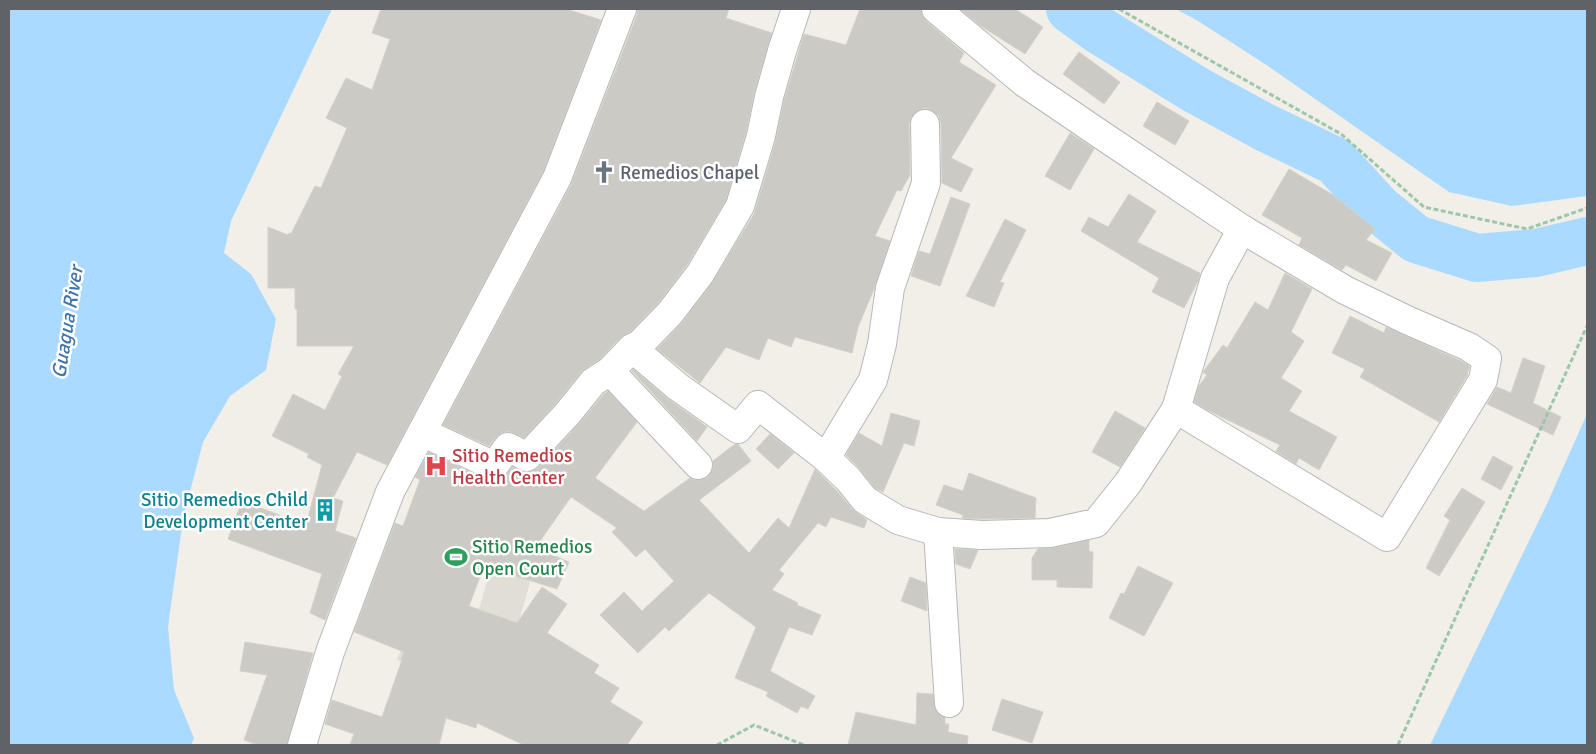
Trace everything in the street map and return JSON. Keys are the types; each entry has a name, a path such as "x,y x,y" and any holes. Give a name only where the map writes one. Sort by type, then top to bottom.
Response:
{"street":[{"path":"302,745 330,652 390,492 557,178 622,9"},
{"path":"422,432 494,466 508,447 527,457 568,413 593,382 610,371 632,348 640,344 683,296 700,274 740,206 761,136 779,60 796,9"},
{"path":"936,9 1025,83 1242,228 1345,290 1407,320 1470,347 1487,359 1483,380 1387,537 1176,409"},
{"path":"826,458 873,380 882,344 890,288 926,182 925,124"},
{"path":"632,348 678,387 738,428 758,405 826,458 848,479 865,500 898,520 938,532 982,535 1050,533 1096,523 1128,483 1176,409 1215,278 1242,228"},
{"path":"610,371 698,465"},
{"path":"938,532 950,703"}],"path":[{"path":"1119,9 1340,134 1424,207 1527,228 1587,208"},
{"path":"1398,745 1587,326"},
{"path":"717,745 754,725 804,745"}],"shaded area":[{"path":"504,525 543,538 506,666 456,682 397,660 409,629 467,649"}],"water":[{"name":"Guagua River","path":"9,9 332,9 231,221 224,253 251,274 276,319 266,370 230,396 203,442 183,519 168,627 174,690 194,738 191,745 9,745"},
{"path":"1176,9 1587,9 1587,196 1512,206 1449,192 1265,64"},
{"path":"1587,414 1587,745 1430,745 1546,506"}],"building":[{"path":"381,9 566,9 601,20 543,172 387,465 357,452 333,498 343,501 335,531 356,538 325,620 310,613 322,574 228,539 242,501 306,525 322,465 307,457 309,454 272,436 293,394 325,410 342,376 338,374 354,346 297,346 295,288 268,288 268,227 288,235 289,233 291,234 315,186 321,188 347,128 326,118 346,78 372,90 390,39 372,33"},
{"path":"637,9 729,9 726,18 772,33 726,200 687,265 658,303 600,359 581,372 524,438 509,431 501,433 489,446 443,425 571,185 637,15"},
{"path":"860,9 921,9 926,21 964,53 959,62 996,85 951,158 973,169 961,192 942,183 941,124 939,116 925,108 917,111 911,117 909,124 910,175 901,191 897,190 875,236 890,241 874,289 858,327 852,353 795,337 791,347 768,338 759,360 726,347 700,383 657,349 682,323 712,283 754,214 804,34 846,45"},
{"path":"960,9 1015,9 1043,27 1025,54 981,26"},
{"path":"1079,52 1120,82 1104,104 1063,74"},
{"path":"1157,102 1189,121 1175,145 1143,126"},
{"path":"1070,133 1094,149 1070,190 1045,176"},
{"path":"1289,169 1333,195 1375,229 1366,240 1392,253 1376,281 1346,265 1342,270 1299,245 1302,238 1262,215"},
{"path":"1129,194 1156,211 1137,242 1200,273 1198,281 1184,308 1152,292 1159,278 1081,231 1089,217 1108,227"},
{"path":"951,197 970,204 940,286 911,276 919,251 930,254"},
{"path":"1005,219 1026,230 1000,282 1004,283 994,307 966,296"},
{"path":"1285,273 1312,289 1291,332 1304,341 1281,378 1302,391 1289,411 1337,437 1319,470 1299,458 1296,464 1276,451 1280,445 1194,402 1199,386 1207,375 1203,372 1223,345 1227,348 1255,302 1268,310"},
{"path":"1350,316 1384,333 1386,327 1470,366 1468,374 1439,422 1360,377 1365,369 1332,353"},
{"path":"1523,358 1545,366 1533,403 1561,417 1553,435 1487,404 1497,387 1511,393"},
{"path":"633,369 668,399 707,427 697,441 632,371"},
{"path":"608,391 637,422 595,478 644,511 690,478 701,480 708,477 713,469 713,461 735,444 738,444 751,461 699,500 749,553 778,518 789,528 815,469 853,510 867,520 864,528 831,517 826,527 818,523 779,570 784,574 772,590 798,603 797,605 821,615 812,635 789,627 770,671 815,696 808,709 801,706 797,713 766,696 768,692 735,678 756,627 709,593 669,631 665,627 638,653 600,615 624,592 642,611 674,581 645,549 636,557 612,532 617,528 571,497 535,548 569,562 557,589 484,566 469,606 517,623 542,587 567,604 547,633 599,665 594,673 619,688 610,702 643,722 627,745 524,745 477,723 476,728 446,718 439,745 350,745 354,734 325,724 332,700 382,717 404,652 354,632 395,523 403,526 420,480 415,477 429,452 494,482 502,480 513,467 520,471 530,472 538,468"},
{"path":"1115,411 1145,428 1120,467 1092,452"},
{"path":"891,413 920,421 914,446 904,443 883,492 875,488 846,455 859,433 882,446"},
{"path":"770,434 794,453 778,469 756,449"},
{"path":"1493,456 1513,467 1501,490 1481,479"},
{"path":"969,473 1036,498 1035,518 962,518 963,515 936,505 944,485 963,491"},
{"path":"1462,488 1485,502 1439,576 1426,568 1450,520 1444,516"},
{"path":"1089,540 1089,551 1093,552 1092,588 1057,587 1057,580 1032,580 1032,558 1038,549 1053,548"},
{"path":"955,549 978,550 970,569 956,564"},
{"path":"1138,566 1173,583 1144,636 1109,618 1121,593 1124,594"},
{"path":"910,577 926,583 927,611 901,601"},
{"path":"245,642 313,653 287,745 258,745 244,740 267,675 240,671"},
{"path":"917,693 933,694 936,711 945,718 945,724 949,724 948,732 968,736 967,745 848,745 856,712 916,725"},
{"path":"1002,699 1043,712 1032,743 992,730"}],"waterway":[{"path":"1070,9 1099,30 1196,90 1264,127 1335,161 1378,208 1416,239 1477,258 1536,253 1587,241"}],"place":[{"name":"Remedios Chapel","path":"604,172"},
{"name":"Sitio Remedios Health Center","path":"436,466"},
{"name":"Sitio Remedios Child Development Center","path":"325,510"},
{"name":"Sitio Remedios Open Court","path":"456,557"}]}
